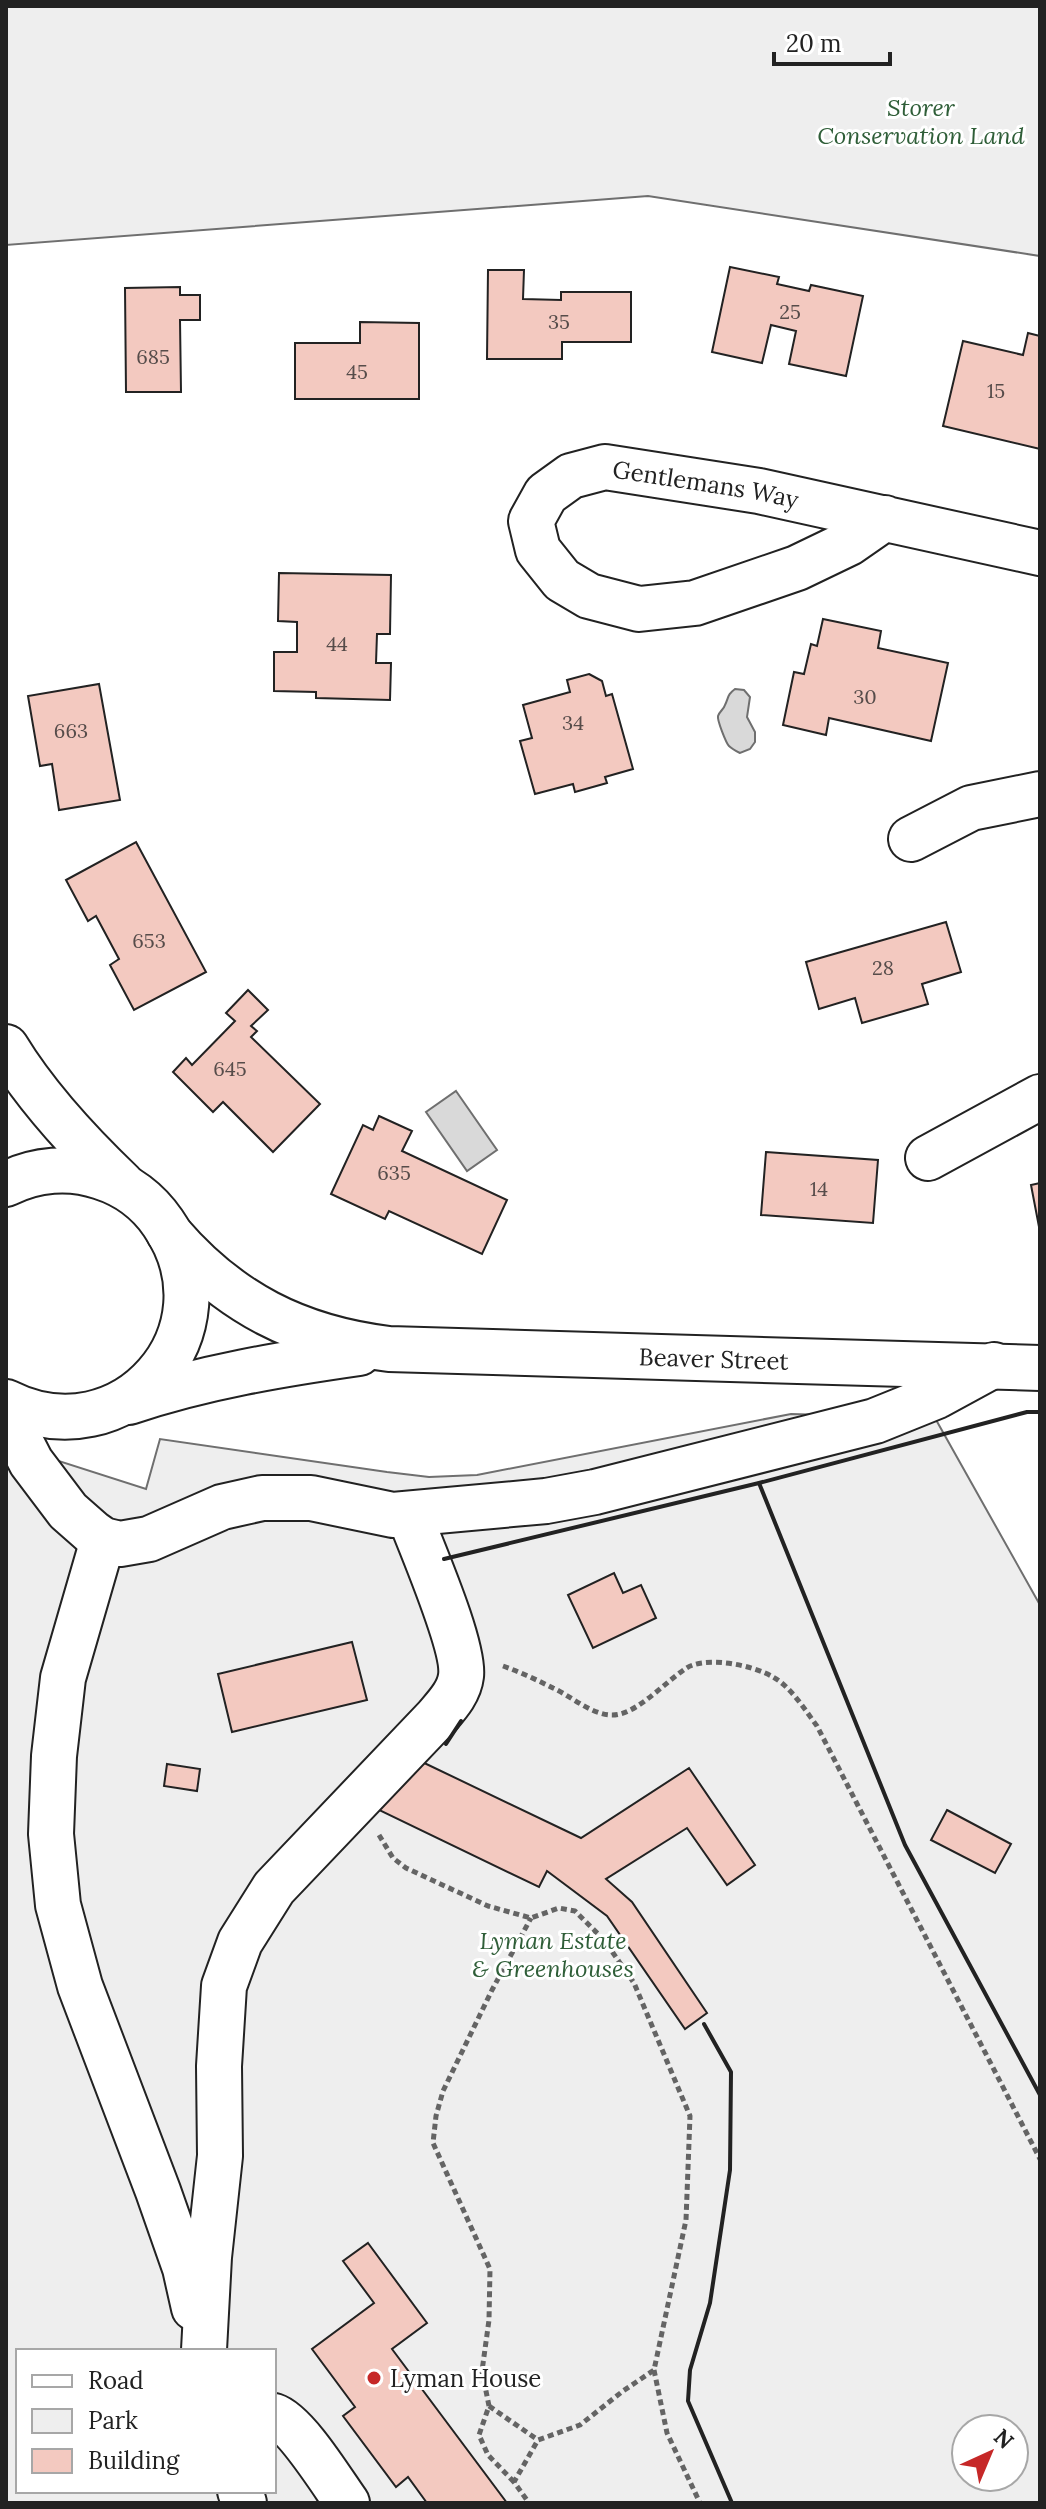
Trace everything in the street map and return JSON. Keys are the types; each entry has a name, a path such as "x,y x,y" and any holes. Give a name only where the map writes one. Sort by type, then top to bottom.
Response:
{"main road":[{"name":"Gentlemans Way","path":"885,518 849,543 797,568 695,603 639,609 589,596 562,580 538,550 531,521 546,494 571,476 605,467 759,491 885,518 1040,553"},
{"path":"911,839 971,808 1040,794"},
{"path":"6,1047 31,1084 67,1127 130,1191"},
{"path":"928,1158 1040,1097"},
{"path":"6,1184 30,1174 71,1171 112,1180 145,1202 169,1233 183,1266 186,1283 184,1319 179,1336 172,1352 138,1393 106,1410 77,1416 47,1417 6,1402"},
{"name":"Beaver Street","path":"169,1233 191,1258 254,1308 323,1337 389,1349 1040,1368"},
{"name":"Beaver Street","path":"106,1410 223,1377 389,1349"},
{"path":"6,1413 31,1462 57,1498 80,1524 103,1540 120,1544 134,1543 222,1507 262,1498 311,1498 376,1513 409,1514 546,1501 595,1492 850,1429 937,1396 994,1365"},
{"path":"204,2349 209,2257 220,2156 219,2066 224,1986 240,1942 274,1888 452,1699 460,1683 462,1671 459,1654 409,1514"},
{"path":"103,1540 63,1678 54,1756 51,1834 58,1905 80,1986 185,2268 204,2349"},
{"path":"276,2416 282,2418 305,2444 347,2503"}],"path":[{"path":"459,1654 508,1668 604,1714 620,1714 636,1706 689,1665 717,1662 748,1667 774,1677 799,1701 817,1726 1040,2159"},
{"path":"354,1805 370,1819 393,1858 406,1868 488,1906 531,1918 559,1908 575,1911 604,1940 634,1983 690,2116 686,2220 654,2370 667,2433 700,2503"},
{"path":"529,2503 488,2455 479,2435 489,2406 482,2371 489,2320 490,2269 433,2143 443,2091 531,1918"},
{"path":"514,2482 538,2440 580,2425 654,2370"},
{"path":"489,2406 538,2440"}],"green space":[{"name":"Storer Conservation Land","path":"6,6 1040,6 1040,256 648,196 6,245"},
{"name":"Lyman Estate & Greenhouses","path":"791,1414 935,1418 1040,1605 1040,2503 6,2503 6,1444 146,1489 160,1439 429,1477 477,1475"}],"shaded area":[{"path":"735,689 744,690 750,697 747,717 755,732 755,742 750,749 740,753 728,744 718,718"},
{"path":"456,1091 497,1150 467,1171 426,1112"}],"building":[{"path":"730,267 779,277 777,284 809,291 811,285 863,296 846,376 789,364 796,331 771,325 762,363 712,352"},
{"path":"488,270 524,270 523,299 561,300 561,292 631,292 631,342 562,342 562,359 487,359"},
{"path":"180,287 180,295 200,295 200,320 180,320 181,392 126,392 125,288"},
{"path":"360,322 419,323 419,399 295,399 295,343 360,343"},
{"path":"1028,333 1040,336 1040,449 943,426 963,341 1023,355"},
{"path":"279,573 391,575 390,634 377,634 376,663 391,663 390,700 316,698 316,692 274,691 274,652 297,652 297,622 278,621"},
{"path":"823,619 881,631 878,648 948,663 931,741 829,718 826,735 783,725 794,672 804,674 811,644 817,646"},
{"path":"589,674 602,681 606,696 612,694 633,769 605,777 607,783 575,792 573,784 535,794 520,741 532,738 523,705 570,692 567,680"},
{"path":"99,684 120,800 59,810 52,764 40,766 28,696"},
{"path":"136,842 206,972 134,1010 110,965 119,959 96,916 88,921 66,880"},
{"path":"946,922 961,972 922,984 928,1004 862,1023 855,998 819,1009 806,962"},
{"path":"248,990 268,1010 251,1026 257,1031 251,1037 320,1104 273,1152 223,1102 213,1112 173,1072 186,1058 192,1065 235,1021 226,1013"},
{"path":"379,1116 412,1131 402,1151 507,1200 482,1254 389,1211 385,1219 331,1194 363,1125 373,1130"},
{"path":"766,1152 878,1160 873,1223 761,1215"},
{"path":"1040,1183 1040,1232 1031,1185"},
{"path":"614,1573 623,1593 641,1585 656,1618 593,1648 568,1595"},
{"path":"352,1642 367,1700 232,1732 218,1674"},
{"path":"418,1760 581,1838 689,1768 755,1865 727,1885 687,1828 606,1879 632,1902 707,2013 685,2029 607,1916 547,1871 539,1887 379,1810"},
{"path":"167,1764 200,1769 197,1791 164,1786"},
{"path":"947,1810 1011,1844 995,1873 931,1840"},
{"name":"Lyman House","path":"368,2243 427,2323 392,2349 507,2503 427,2503 408,2477 396,2487 343,2416 355,2407 312,2349 374,2303 343,2261"}],"wall":[{"path":"444,1559 759,1483 1027,1412 1040,1412"},
{"path":"759,1483 905,1845 1040,2095"},
{"path":"446,1744 461,1721"},
{"path":"704,2024 731,2072 730,2170 710,2303 690,2370 688,2401 732,2503"}],"place":[{"name":"Lyman House","path":"374,2378"}]}
